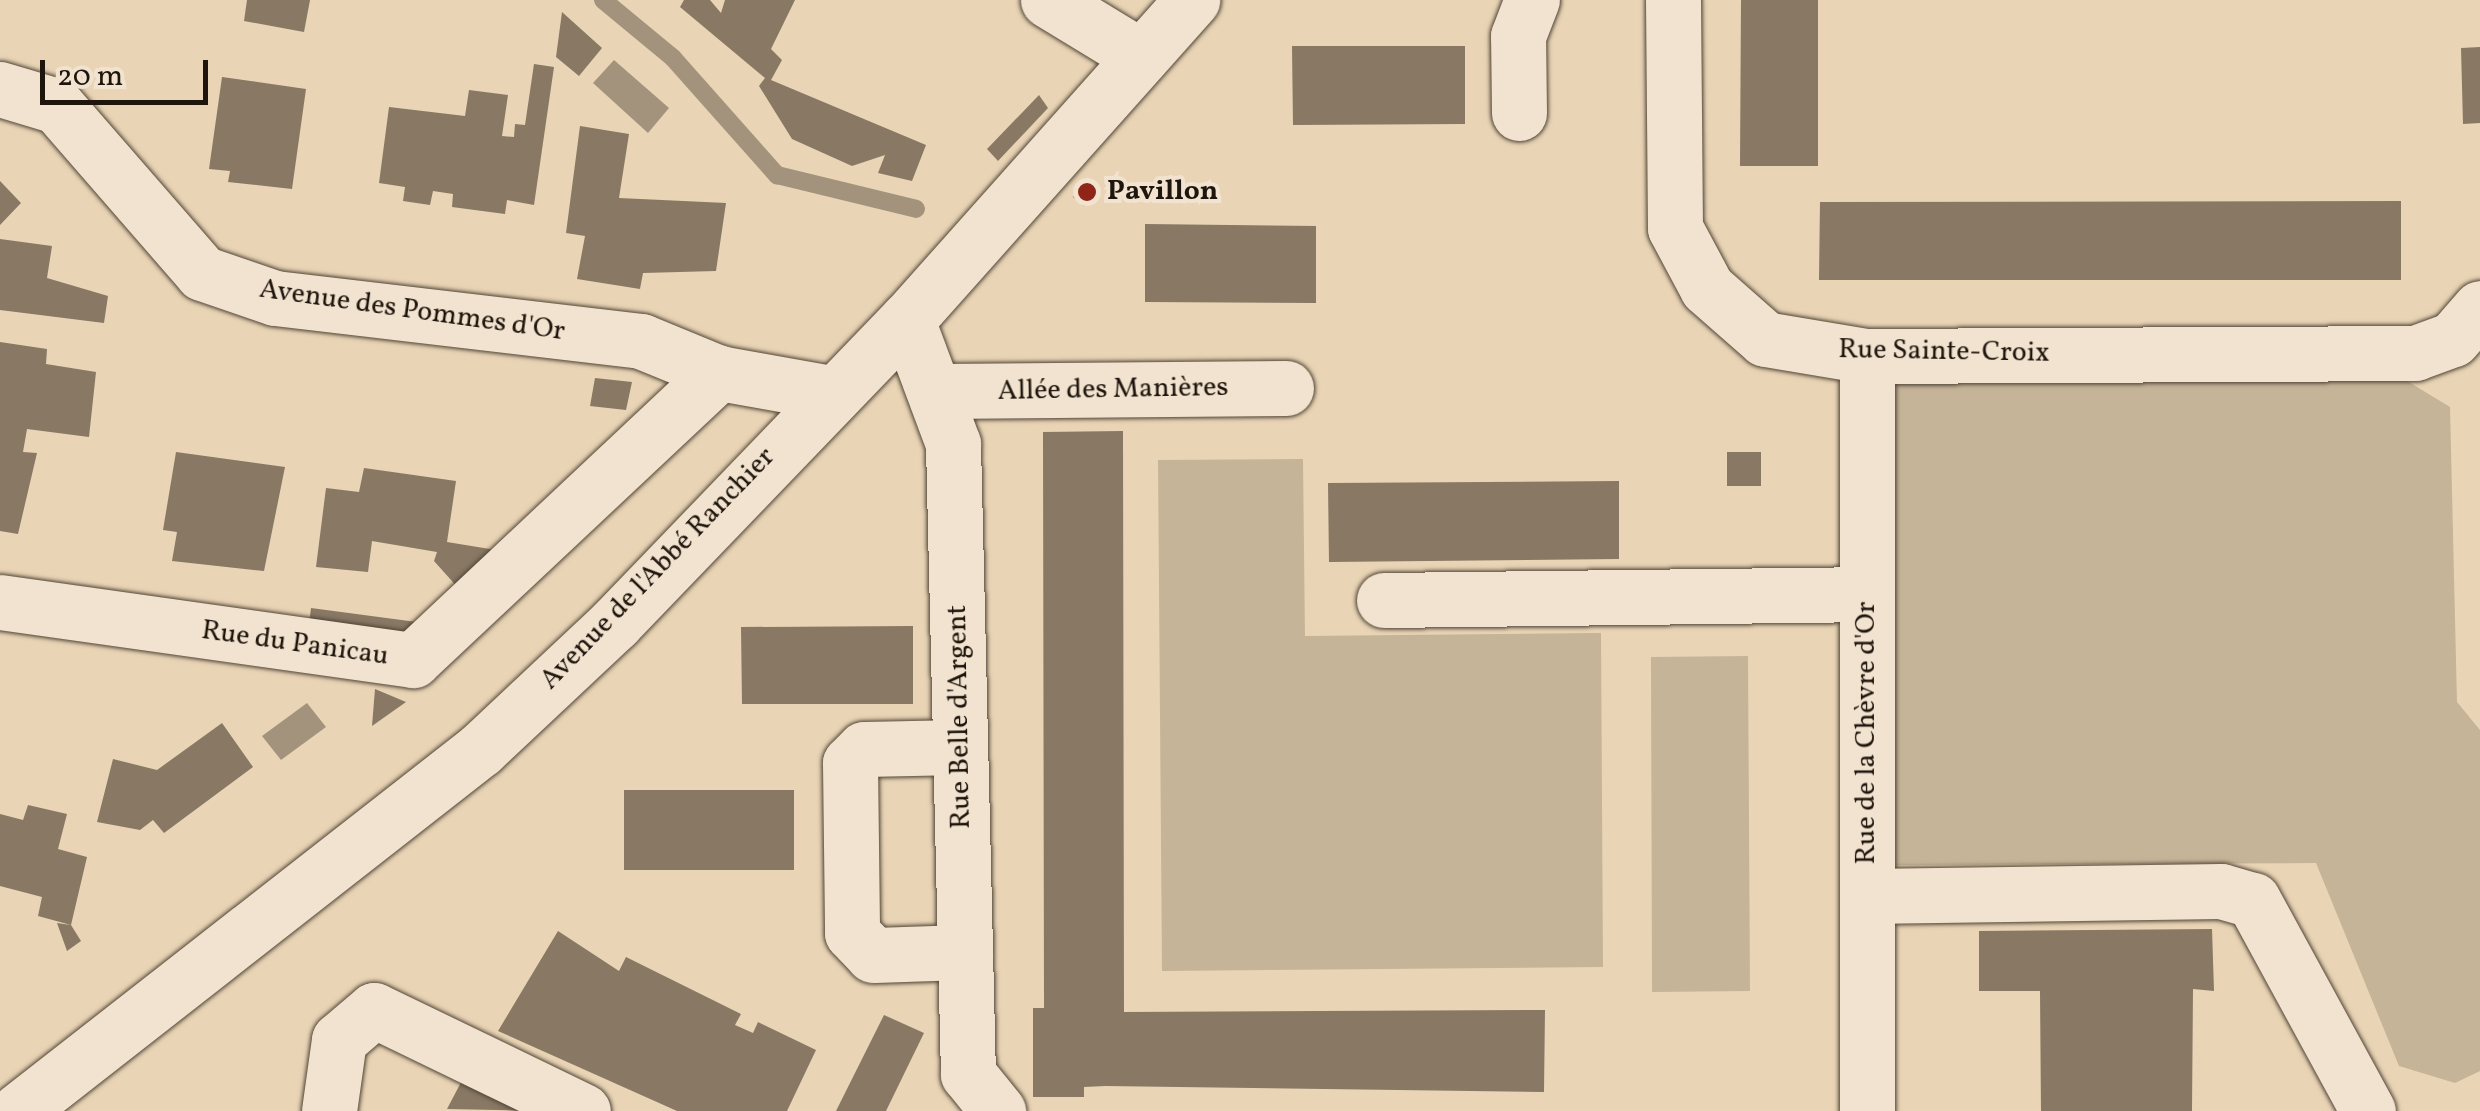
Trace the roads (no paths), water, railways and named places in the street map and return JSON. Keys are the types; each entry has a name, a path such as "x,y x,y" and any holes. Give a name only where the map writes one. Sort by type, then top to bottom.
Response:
{"street":[{"path":"1048,0 1140,56"},
{"name":"Avenue de l'Abbé Ranchier","path":"18,1111 481,750 616,623 775,447 907,320 1192,0"},
{"path":"1519,113 1518,36 1532,0"},
{"name":"Rue Sainte-Croix","path":"1673,0 1675,228 1707,288 1765,339 1868,356 2415,353 2453,339 2480,308"},
{"name":"Avenue des Pommes d'Or","path":"0,90 57,106 202,272 275,298 641,341 719,373 831,394"},
{"name":"Rue Belle d'Argent","path":"907,320 940,390 953,444 968,1074 998,1111"},
{"name":"Rue de la Chèvre d'Or","path":"1868,356 1868,1111"},
{"path":"719,373 775,447"},
{"name":"Rue du Panicau","path":"0,602 413,660 719,373"},
{"name":"Allée des Manières","path":"940,390 1286,388"},
{"path":"1384,600 1868,594"},
{"path":"960,747 864,748 850,762 852,933 872,955 965,952"},
{"path":"1868,896 2221,891 2252,900 2368,1111"},
{"path":"329,1111 339,1040 374,1010 583,1111"}],"waterway":[{"path":"603,0 673,58 777,175 916,209"}],"place":[{"name":"Pavillon","path":"1087,192"}]}
